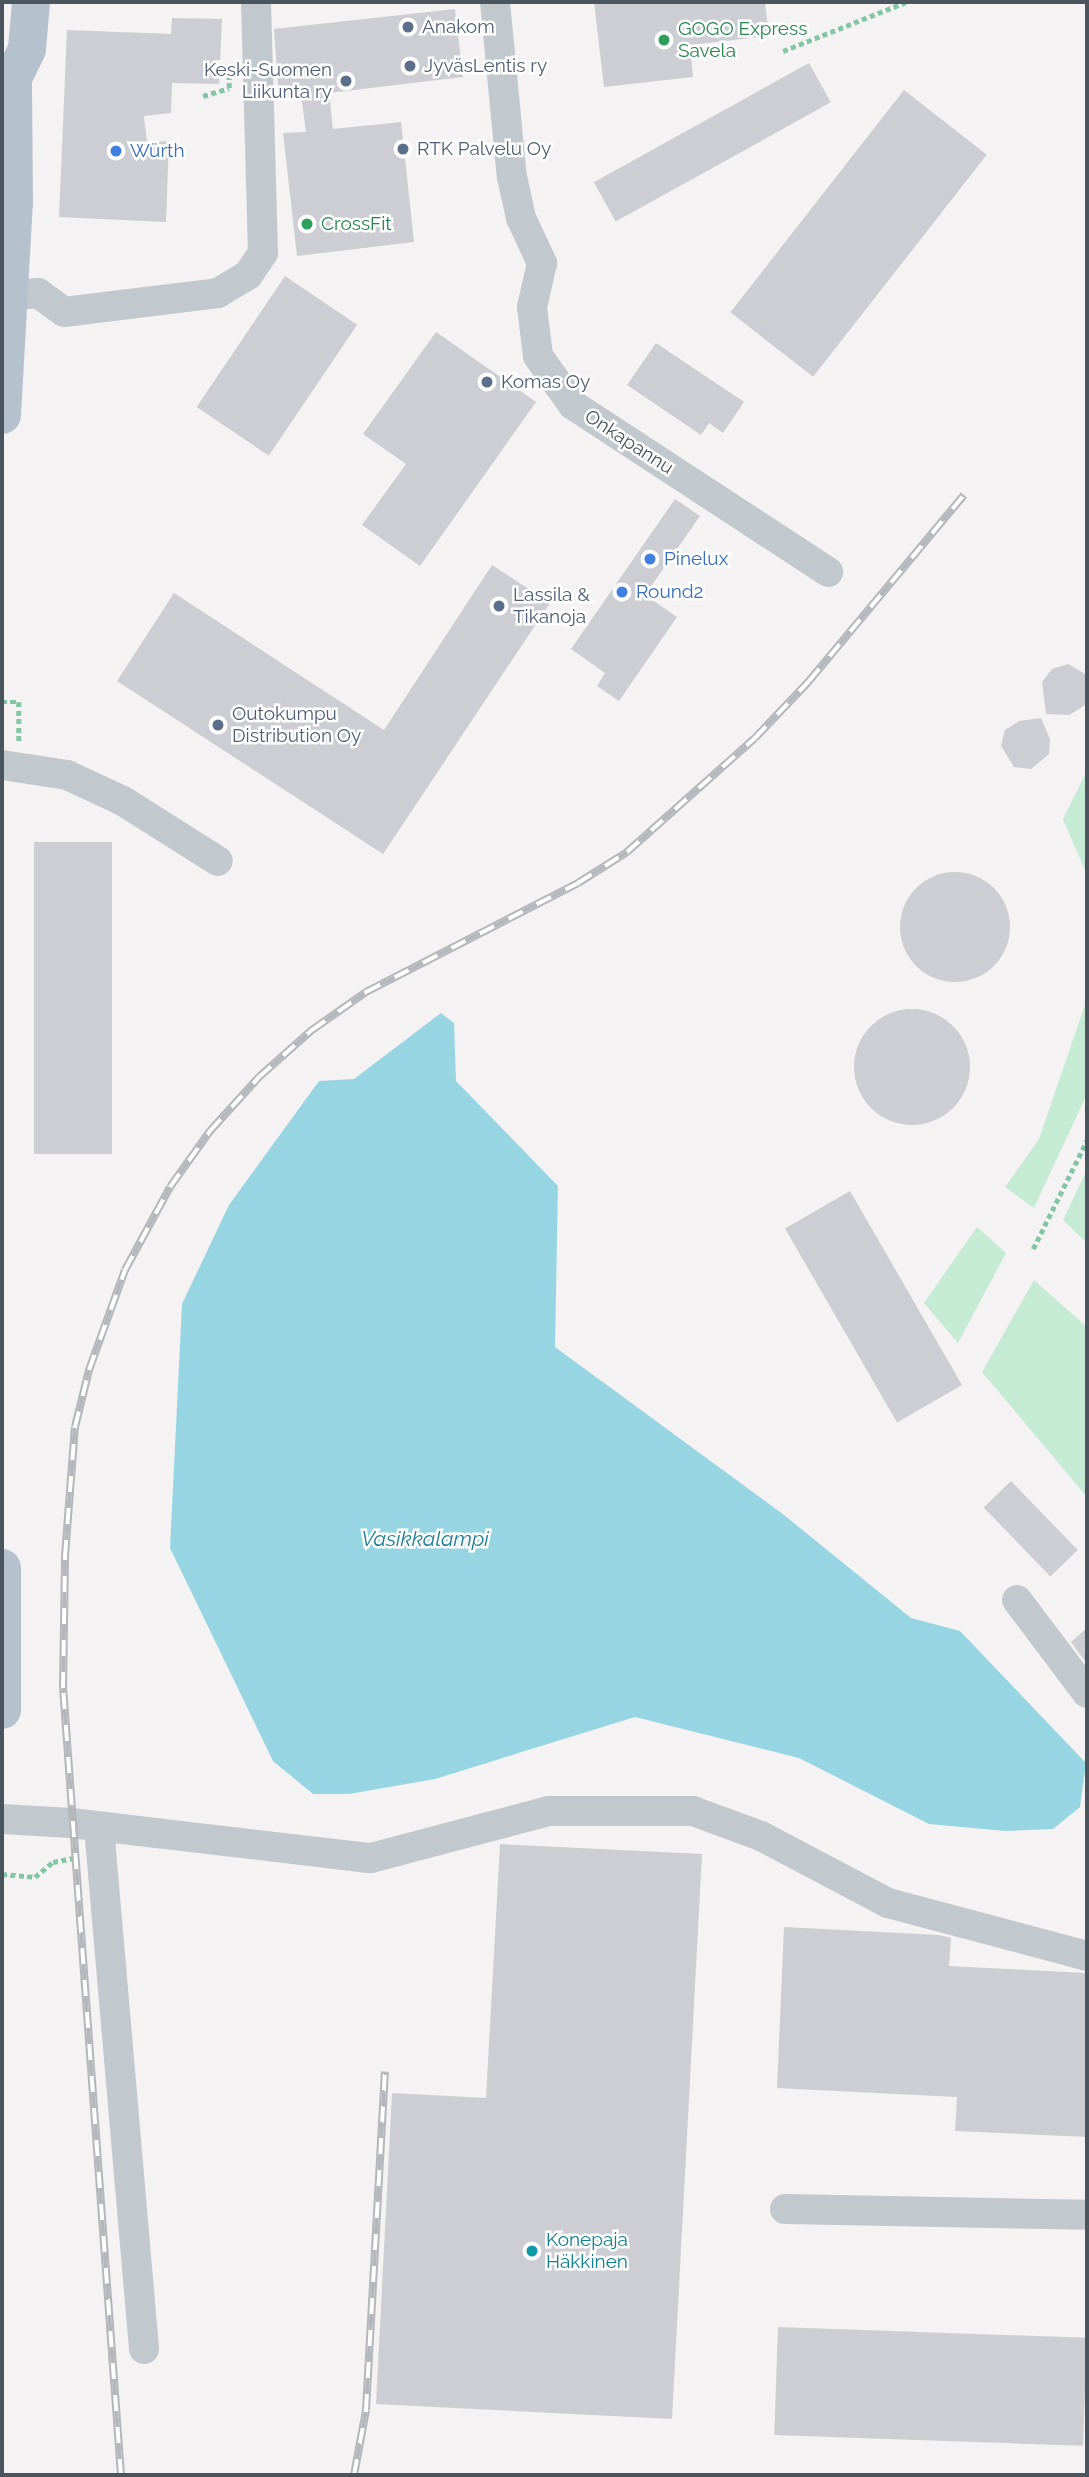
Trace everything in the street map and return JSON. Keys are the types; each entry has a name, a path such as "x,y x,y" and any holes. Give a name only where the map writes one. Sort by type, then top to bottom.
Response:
{"main road":[{"path":"2,415 14,203 7,67 27,48 31,2"},
{"path":"2,1568 2,1710"}],"street":[{"name":"Onkapannu","path":"495,2 512,177 521,218 542,263 531,307 538,356 573,405 828,572"},
{"path":"9,296 38,293 64,312 218,293 248,275 263,253 256,6"},
{"path":"10,767 66,775 123,801 218,861"},
{"path":"1017,1600 1087,1693"},
{"path":"2,1819 99,1827 371,1858 549,1811 693,1811 761,1836 888,1903 1087,1956"},
{"path":"99,1827 144,2350"},
{"path":"785,2209 1087,2215"}],"path":[{"path":"783,51 906,2"},
{"path":"2,702 19,702 10,767"},
{"path":"1033,1249 1087,1140"},
{"path":"2,1874 35,1877 53,1862 101,1856"}],"green space":[{"path":"1087,771 1087,875 1063,819"},
{"path":"1087,999 1087,1094 1034,1208 1005,1187 1039,1139"},
{"path":"1087,1170 1087,1243 1063,1220"},
{"path":"977,1227 1006,1253 958,1343 924,1303"},
{"path":"1034,1280 1087,1327 1087,1497 982,1372"}],"water":[{"name":"Vasikkalampi","path":"441,1013 454,1023 456,1081 558,1186 555,1347 784,1515 911,1618 960,1631 1086,1763 1080,1807 1053,1829 1005,1831 929,1824 799,1758 635,1717 435,1779 349,1794 313,1794 273,1761 170,1548 182,1304 229,1205 319,1081 354,1079"}],"building":[{"name":"GOGO Express Savela","path":"594,2 765,2 769,36 690,45 693,77 604,87"},
{"path":"455,9 463,77 329,93 333,129 401,122 414,242 297,256 283,133 306,132 301,95 279,98 274,29"},
{"name":"Würth","path":"172,18 222,19 219,84 172,83 171,113 144,116 147,142 169,141 166,222 59,217 67,30 171,34"},
{"path":"809,63 831,102 616,222 594,182"},
{"path":"904,90 987,155 813,377 730,312"},
{"path":"285,276 357,325 269,456 197,407"},
{"path":"436,332 536,402 420,566 362,525 406,464 363,434"},
{"path":"656,343 744,402 723,433 709,423 701,435 627,385"},
{"path":"675,499 700,516 645,595 677,617 619,701 597,686 605,673 571,649"},
{"path":"492,565 550,603 383,854 117,681 174,593 384,730"},
{"path":"1068,664 1087,675 1087,704 1069,715 1046,714 1042,682 1052,669"},
{"path":"1041,718 1050,739 1049,754 1031,769 1014,767 1001,746 1005,730 1019,721"},
{"path":"34,842 112,842 112,1154 34,1154"},
{"path":"955,872 976,876 994,888 1006,906 1010,927 1006,948 994,966 976,978 955,982 934,978 916,966 904,948 900,927 904,906 916,888 934,876"},
{"path":"912,1009 934,1014 953,1026 965,1045 970,1067 965,1089 953,1108 934,1120 912,1125 890,1120 871,1108 859,1089 854,1067 859,1045 871,1026 890,1014"},
{"path":"850,1191 962,1385 897,1422 785,1228"},
{"path":"1011,1481 1078,1550 1050,1576 984,1507"},
{"path":"1087,1628 1087,1664 1071,1642"},
{"name":"Konepaja Häkkinen","path":"500,1844 702,1854 672,2419 376,2404 392,2093 486,2098"},
{"path":"784,1927 939,1935 951,1938 949,1966 1087,1973 1087,2137 955,2131 957,2097 777,2088"},
{"path":"778,2327 1087,2338 1083,2446 774,2435"}],"railway":[{"path":"121,2475 63,1688 65,1556 75,1427 89,1370 125,1270 170,1187 210,1131 259,1077 312,1030 366,992 578,883 627,852 755,738 809,681 964,495"},
{"path":"354,2475 366,2410 385,2072"}],"place":[{"name":"Anakom","path":"408,27"},
{"name":"GOGO Express Savela","path":"664,40"},
{"name":"JyväsLentis ry","path":"410,66"},
{"name":"Keski-Suomen Liikunta ry","path":"346,81"},
{"name":"RTK Palvelu Oy","path":"403,149"},
{"name":"Würth","path":"116,151"},
{"name":"CrossFit","path":"307,224"},
{"name":"Komas Oy","path":"487,382"},
{"name":"Pinelux","path":"650,559"},
{"name":"Round2","path":"622,592"},
{"name":"Lassila & Tikanoja","path":"499,606"},
{"name":"Outokumpu Distribution Oy","path":"218,725"},
{"name":"Konepaja Häkkinen","path":"532,2251"}]}
